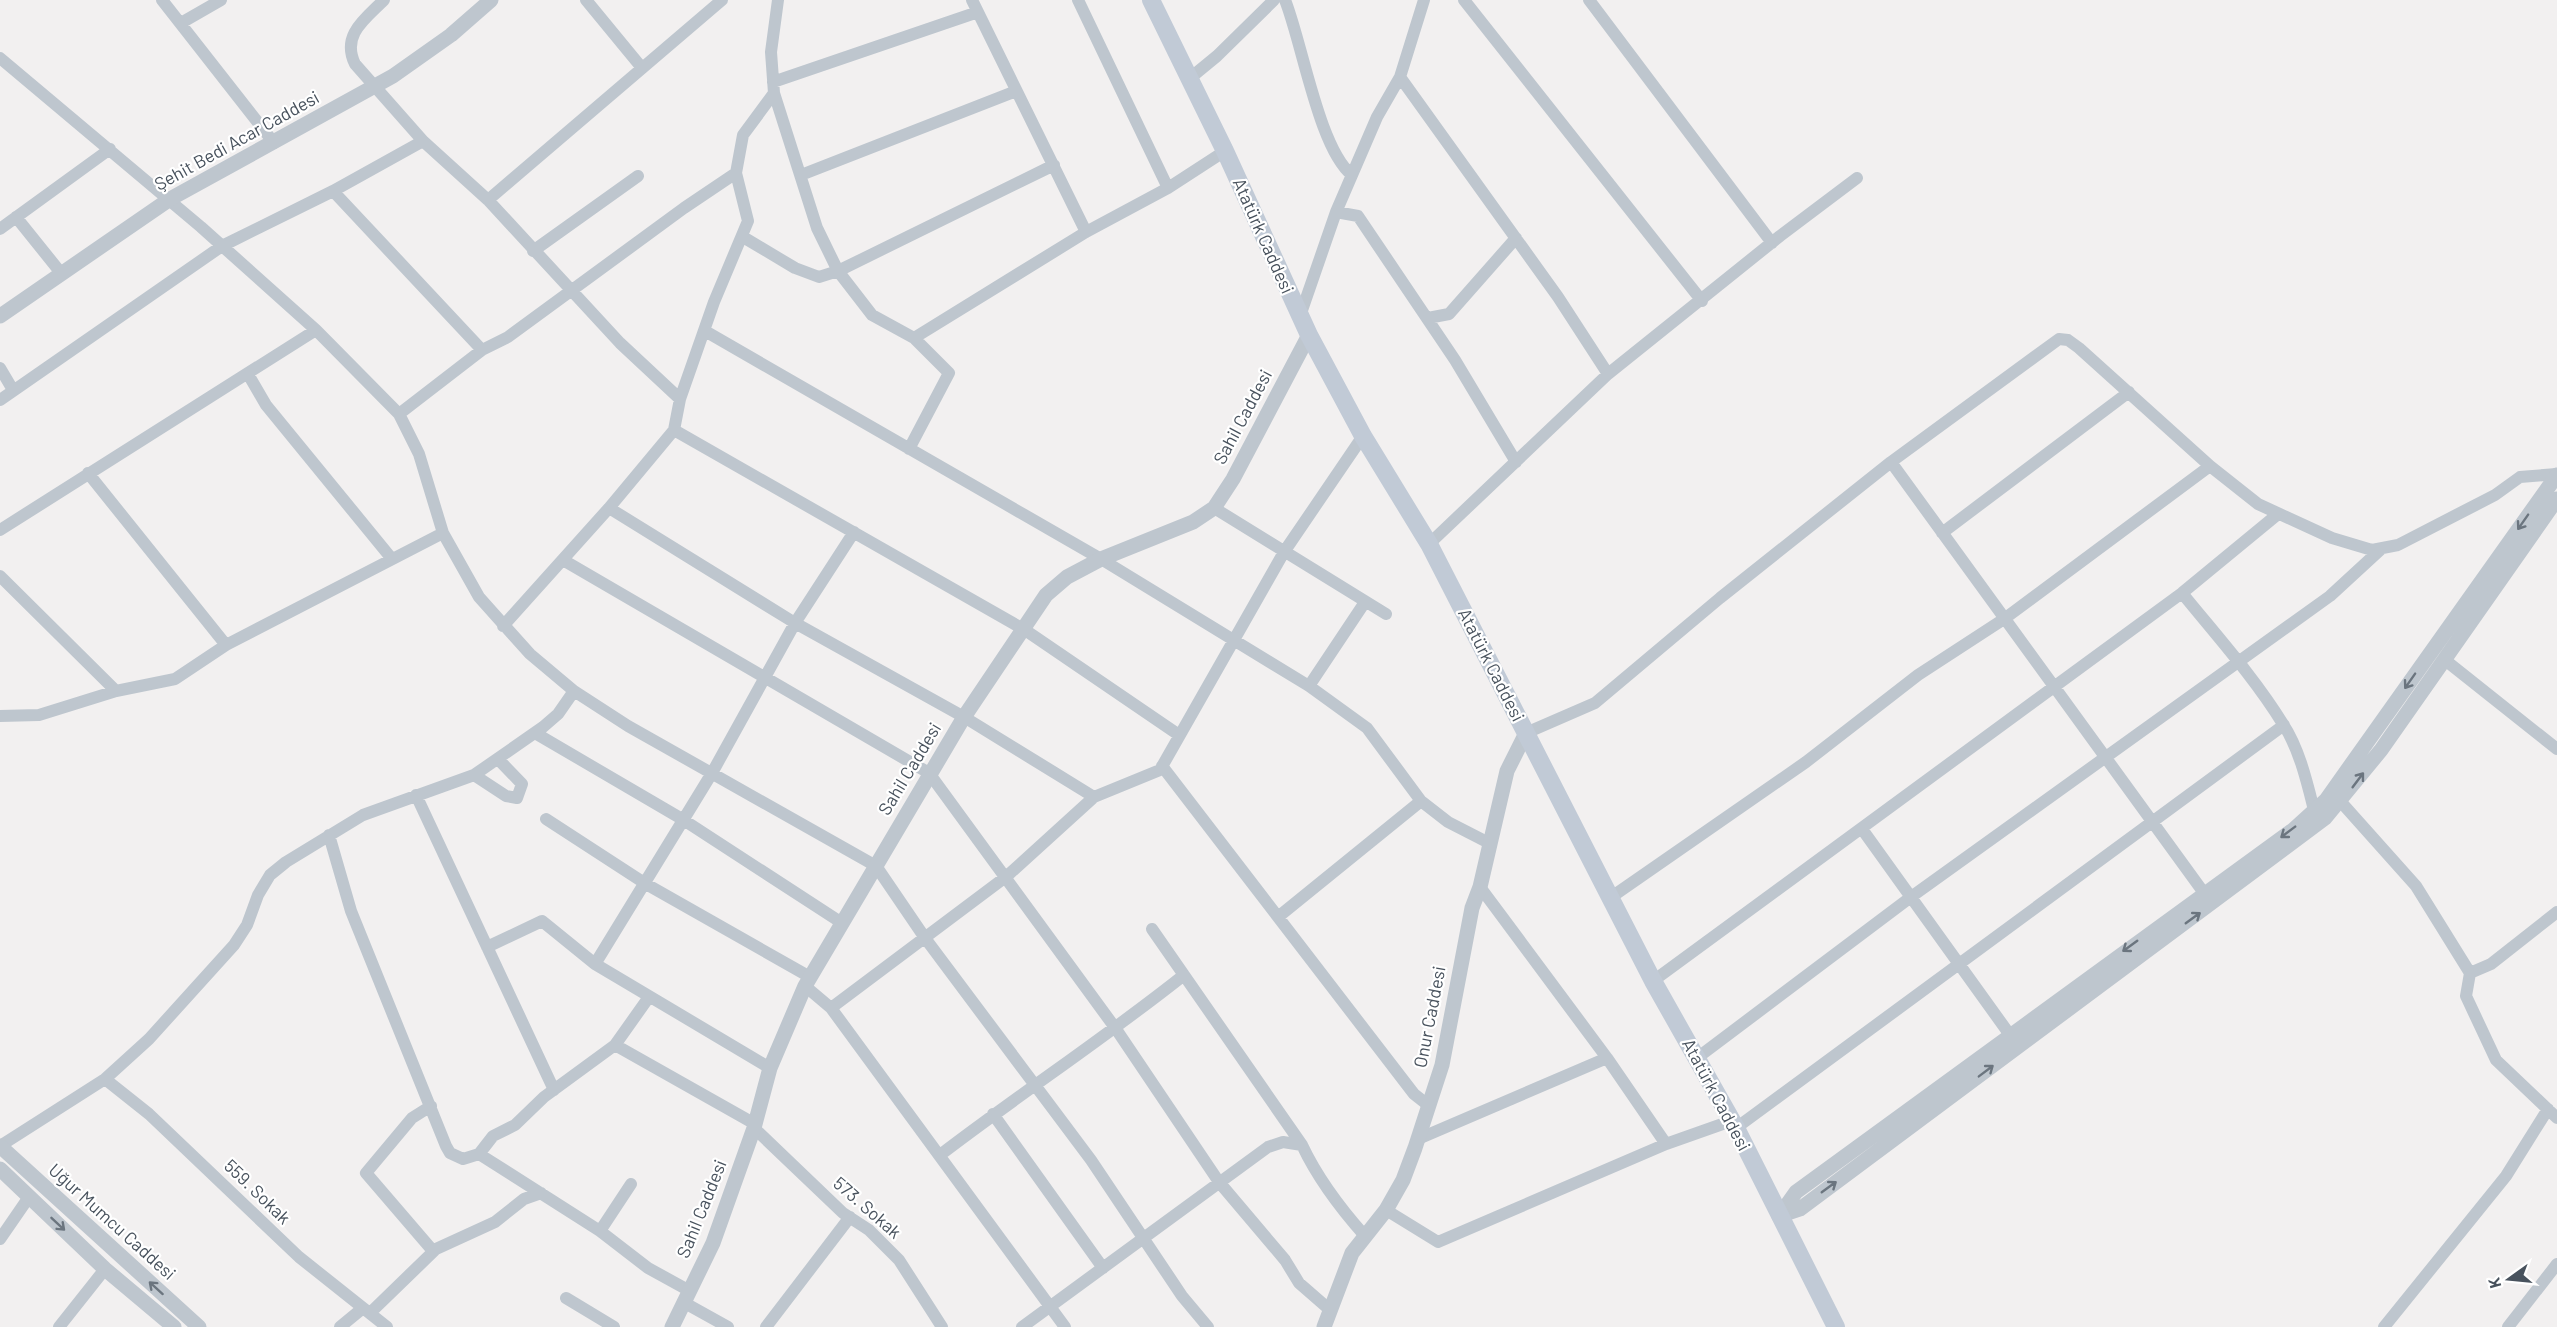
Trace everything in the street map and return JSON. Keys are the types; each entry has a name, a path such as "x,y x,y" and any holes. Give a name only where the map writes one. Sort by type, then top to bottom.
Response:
{"main road":[{"name":"Atatürk Caddesi","path":"1151,0 1225,151 1309,335 1363,436 1430,544 1653,981 1733,1125 1836,1327"}],"street":[{"path":"162,0 274,143"},
{"path":"181,23 221,0"},
{"path":"384,0 354,30 350,43 354,64 423,141 488,200 620,343 680,399"},
{"name":"Şehit Bedi Acar Caddesi","path":"0,316 170,199 374,87 422,57 491,0"},
{"path":"586,0 642,68"},
{"path":"488,200 722,0"},
{"path":"778,0 771,52 773,87 817,228 838,271 872,315 914,338 949,373 909,449"},
{"path":"972,0 1086,232"},
{"path":"1078,0 1168,188"},
{"path":"1189,78 1217,56 1274,0"},
{"path":"1285,0 1323,121 1335,152 1352,175"},
{"path":"1300,316 1336,212 1377,117 1400,78 1424,0"},
{"path":"1464,0 1702,301"},
{"path":"1589,0 1772,243"},
{"path":"502,626 609,508 674,430 680,399 714,302 748,221 736,173 743,135 773,87 978,12"},
{"path":"0,58 170,199 316,330 399,414 419,454 443,533 478,597 502,626 574,691 628,726 876,866 925,938 1091,1160 1182,1296 1208,1327"},
{"path":"1400,78 1516,238 1608,374"},
{"path":"801,175 1016,91"},
{"path":"0,400 222,246 333,191 423,141"},
{"path":"0,229 110,149"},
{"path":"914,338 1086,232 1168,188 1225,151"},
{"path":"743,237 795,268 819,277 838,271 1054,165"},
{"path":"399,414 482,350 508,337 736,173"},
{"path":"533,251 638,176"},
{"path":"1430,544 1608,374 1857,178"},
{"path":"333,191 482,350"},
{"path":"1336,212 1358,216 1428,318 1516,462"},
{"path":"16,217 61,273"},
{"path":"1428,318 1449,314 1516,238"},
{"path":"0,530 316,330"},
{"path":"705,331 1101,559 1309,686 1367,728 1421,801 1448,822 1490,843"},
{"name":"Sahil Caddesi","path":"672,1327 713,1243 755,1126 770,1068 808,982 964,717 1025,630 1046,595 1067,577 1101,559 1193,522 1214,508 1233,479 1309,335"},
{"path":"1526,734 1595,703 1720,598 1891,462 2060,339 2068,340 2079,348 2210,466 2258,504 2332,538 2380,550"},
{"path":"0,368 13,390"},
{"path":"248,374 266,405 392,559"},
{"path":"1942,533 2129,392"},
{"path":"674,430 1025,630 1179,735"},
{"path":"831,1008 1007,876 1094,797 1160,770 1284,552 1363,436"},
{"path":"1891,462 2204,893"},
{"path":"1610,898 1806,762 1918,675 2004,619 2210,466"},
{"path":"88,473 226,645"},
{"path":"1697,1058 1911,897 2108,758 2237,661 2330,596 2380,550 2398,545 2495,495 2520,477 2557,474"},
{"path":"1779,1216 1796,1192 2293,830 2326,800 2557,474"},
{"path":"1779,1216 1800,1209 2308,833 2341,802 2445,660 2557,499"},
{"path":"609,508 795,623 964,717 1094,797"},
{"path":"1214,508 1386,614"},
{"path":"1653,981 2182,593 2278,514"},
{"path":"595,964 712,773 795,623 854,532"},
{"path":"0,716 39,715 116,691 175,679 226,645 443,533"},
{"path":"563,560 929,773 1007,876 1116,1029 1219,1182 1285,1260 1299,1282 1330,1310"},
{"path":"0,576 116,691"},
{"path":"2182,593 2237,661 2284,725 2314,810"},
{"path":"1309,686 1365,602"},
{"path":"2445,660 2557,749"},
{"path":"0,1146 105,1079 149,1039 234,945 247,926 258,895 270,875 363,815 474,775 535,734 558,714 574,691"},
{"path":"1386,1210 1438,1242 1666,1144 1733,1125 1961,965 2284,725"},
{"path":"535,734 682,819 842,923"},
{"name":"Onur Caddesi","path":"1324,1327 1352,1253 1386,1210 1403,1180 1418,1139 1442,1065 1472,908 1480,887 1508,771 1526,734"},
{"path":"474,775 506,796 517,798 522,784 498,759"},
{"path":"1162,766 1414,1094 1428,1105"},
{"path":"416,795 554,1090"},
{"path":"1278,917 1421,801"},
{"path":"2341,802 2416,886 2470,973 2466,996 2496,1060 2553,1114 2384,1327"},
{"path":"546,819 646,884 808,982 831,1008 1065,1327"},
{"path":"1862,829 2010,1035"},
{"path":"329,835 351,911 450,1153 463,1160 479,1154 493,1136 515,1125 554,1090 615,1045 649,997"},
{"path":"1480,887 1607,1058 1666,1144"},
{"path":"2470,973 2491,964 2557,912"},
{"path":"487,948 542,921 595,964 770,1068"},
{"path":"1152,929 1302,1145 1312,1167 1342,1210 1365,1236"},
{"path":"940,1155 1033,1084 1116,1029 1184,975"},
{"name":"573. Sokak","path":"615,1045 755,1126 850,1217 869,1230 899,1260 942,1327"},
{"path":"1418,1139 1607,1058"},
{"name":"559. Sokak","path":"105,1079 149,1114 299,1257 387,1327"},
{"path":"431,1106 412,1118 366,1173 433,1251"},
{"path":"993,1114 1102,1268"},
{"path":"1022,1327 1268,1147 1283,1142 1302,1145"},
{"name":"Uğur Mumcu Caddesi","path":"0,1146 199,1327"},
{"path":"479,1154 600,1231 728,1327"},
{"name":"Uğur Mumcu Caddesi","path":"0,1169 105,1269 174,1327"},
{"path":"600,1231 631,1184"},
{"path":"340,1327 367,1311 433,1251 495,1222 524,1199 541,1193"},
{"path":"0,1239 29,1197"},
{"path":"766,1327 850,1217"},
{"path":"2508,1327 2557,1264"},
{"path":"59,1327 105,1269"},
{"path":"566,1298 614,1327"}]}
